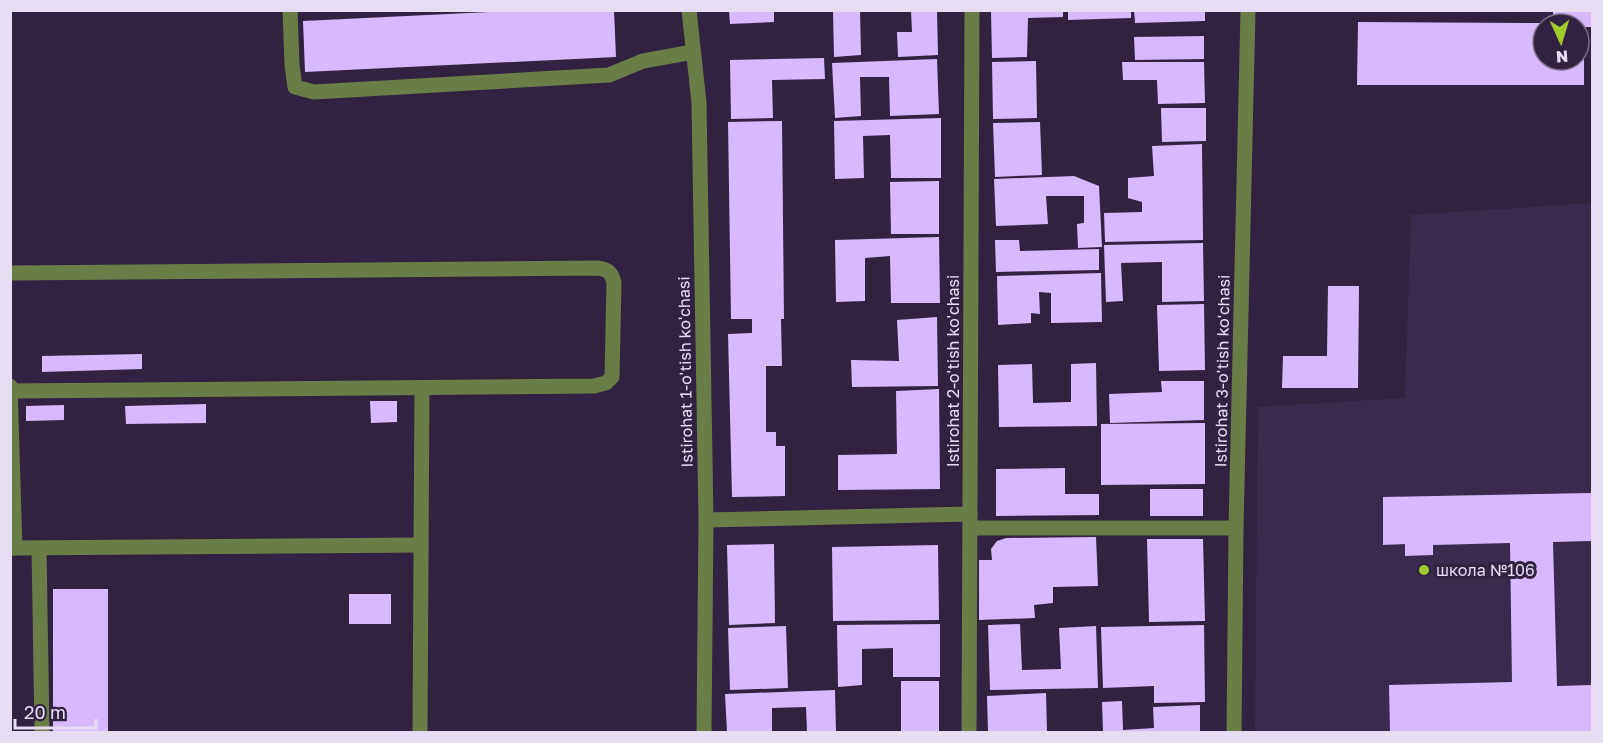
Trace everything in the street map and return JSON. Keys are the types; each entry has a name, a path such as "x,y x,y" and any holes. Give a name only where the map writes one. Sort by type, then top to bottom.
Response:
{"street":[{"path":"290,10 292,65 296,87 314,92 609,75 643,61 693,52"},
{"name":"Istirohat 1-o'tish ko'chasi","path":"689,10 699,103 706,520 704,732"},
{"name":"Istirohat 2-o'tish ko'chasi","path":"969,732 972,10"},
{"name":"Istirohat 3-o'tish ko'chasi","path":"1234,732 1236,528 1248,10"},
{"path":"10,273 597,268 606,269 612,275 614,283 614,369 612,377 606,383 594,386 11,391"},
{"path":"10,386 13,548 421,545"},
{"path":"420,732 422,388"},
{"path":"706,520 970,521 1236,528"},
{"path":"39,548 42,732"}],"shaded area":[{"name":"школа №106","path":"1592,203 1592,732 1255,732 1258,407 1405,398 1411,215"}],"building":[{"path":"528,10 614,10 616,57 305,72 303,21"},
{"path":"729,10 774,10 774,22 730,24"},
{"path":"833,10 860,10 861,55 834,57"},
{"path":"911,10 937,10 938,55 898,57 897,32 912,32"},
{"path":"991,10 1063,10 1063,17 1028,18 1027,57 992,58"},
{"path":"1068,10 1131,10 1131,18 1068,20"},
{"path":"1134,10 1205,10 1205,21 1135,23"},
{"path":"1553,10 1592,10 1592,27 1591,12 1553,12"},
{"path":"1358,22 1531,23 1531,72 1584,72 1584,85 1357,85"},
{"path":"1204,36 1204,59 1135,60 1134,37"},
{"path":"824,58 825,79 772,80 773,118 731,119 730,60"},
{"path":"937,59 939,114 890,116 889,77 860,77 861,116 835,118 832,63"},
{"path":"1036,61 1037,118 993,119 992,62"},
{"path":"1122,62 1204,62 1205,103 1158,104 1157,80 1123,80"},
{"path":"1161,108 1206,108 1206,141 1162,142"},
{"path":"941,118 941,178 891,178 890,135 863,136 864,178 835,179 834,121"},
{"path":"782,121 784,319 781,319 782,366 766,366 766,432 776,432 776,446 785,446 785,496 732,497 728,334 752,333 752,319 731,319 728,122"},
{"path":"1040,122 1042,175 995,177 993,123"},
{"path":"1202,144 1203,240 1105,242 1104,213 1142,212 1142,202 1128,198 1128,178 1154,176 1152,146"},
{"path":"1074,176 1099,186 1102,247 1078,248 1077,224 1084,223 1084,196 1046,196 1048,224 996,226 994,179"},
{"path":"939,181 939,234 891,234 890,182"},
{"path":"939,237 940,303 891,303 890,256 865,258 865,301 836,302 835,240"},
{"path":"995,240 1019,240 1020,251 1099,249 1099,270 996,272"},
{"path":"1203,243 1204,301 1162,302 1162,262 1121,263 1123,301 1106,302 1104,245"},
{"path":"1101,273 1102,322 1051,323 1051,293 1039,292 1040,314 1031,313 1031,323 998,325 997,276"},
{"path":"1328,286 1359,286 1358,388 1282,388 1283,356 1327,356"},
{"path":"1204,304 1205,370 1159,371 1157,305"},
{"path":"937,317 938,386 852,387 851,360 899,361 897,320"},
{"path":"142,354 142,369 42,372 42,356"},
{"path":"1096,363 1097,426 999,427 998,365 1032,364 1033,403 1071,402 1071,364"},
{"path":"1161,381 1204,381 1204,420 1110,423 1109,394 1162,392"},
{"path":"939,389 940,489 838,490 838,455 897,454 896,391"},
{"path":"370,401 397,401 397,422 371,423"},
{"path":"206,404 206,423 126,424 125,406"},
{"path":"64,405 64,420 26,421 26,406"},
{"path":"1205,423 1205,484 1101,485 1101,424"},
{"path":"1065,468 1065,494 1099,494 1099,515 996,516 996,469"},
{"path":"1150,489 1203,489 1203,516 1150,516"},
{"path":"1592,493 1592,541 1553,542 1557,686 1592,685 1592,732 1390,732 1389,685 1512,682 1510,543 1433,545 1433,555 1405,556 1405,544 1383,545 1383,497"},
{"path":"1096,537 1098,586 1053,587 1053,603 1034,605 1035,618 979,620 979,560 992,560 991,549 997,541 1006,538"},
{"path":"1147,539 1203,539 1205,621 1149,622"},
{"path":"774,544 775,623 729,625 727,545"},
{"path":"938,545 939,620 833,621 832,547"},
{"path":"53,589 108,589 108,732 53,732"},
{"path":"349,594 391,594 391,624 349,624"},
{"path":"940,624 940,677 893,677 893,648 862,649 862,685 838,687 837,625"},
{"path":"1020,624 1022,670 1061,669 1059,628 1096,626 1098,688 990,690 988,625"},
{"path":"1204,625 1205,702 1154,703 1154,686 1103,688 1101,627"},
{"path":"786,626 788,688 730,690 728,628"},
{"path":"901,681 939,681 939,732 901,732"},
{"path":"835,690 836,732 807,732 806,707 772,708 772,732 727,732 725,694"},
{"path":"1046,693 1047,732 988,732 987,696"},
{"path":"1122,701 1123,730 1154,728 1153,707 1200,705 1200,732 1103,732 1102,702"}],"place":[{"name":"школа №106","path":"1424,570"}]}
